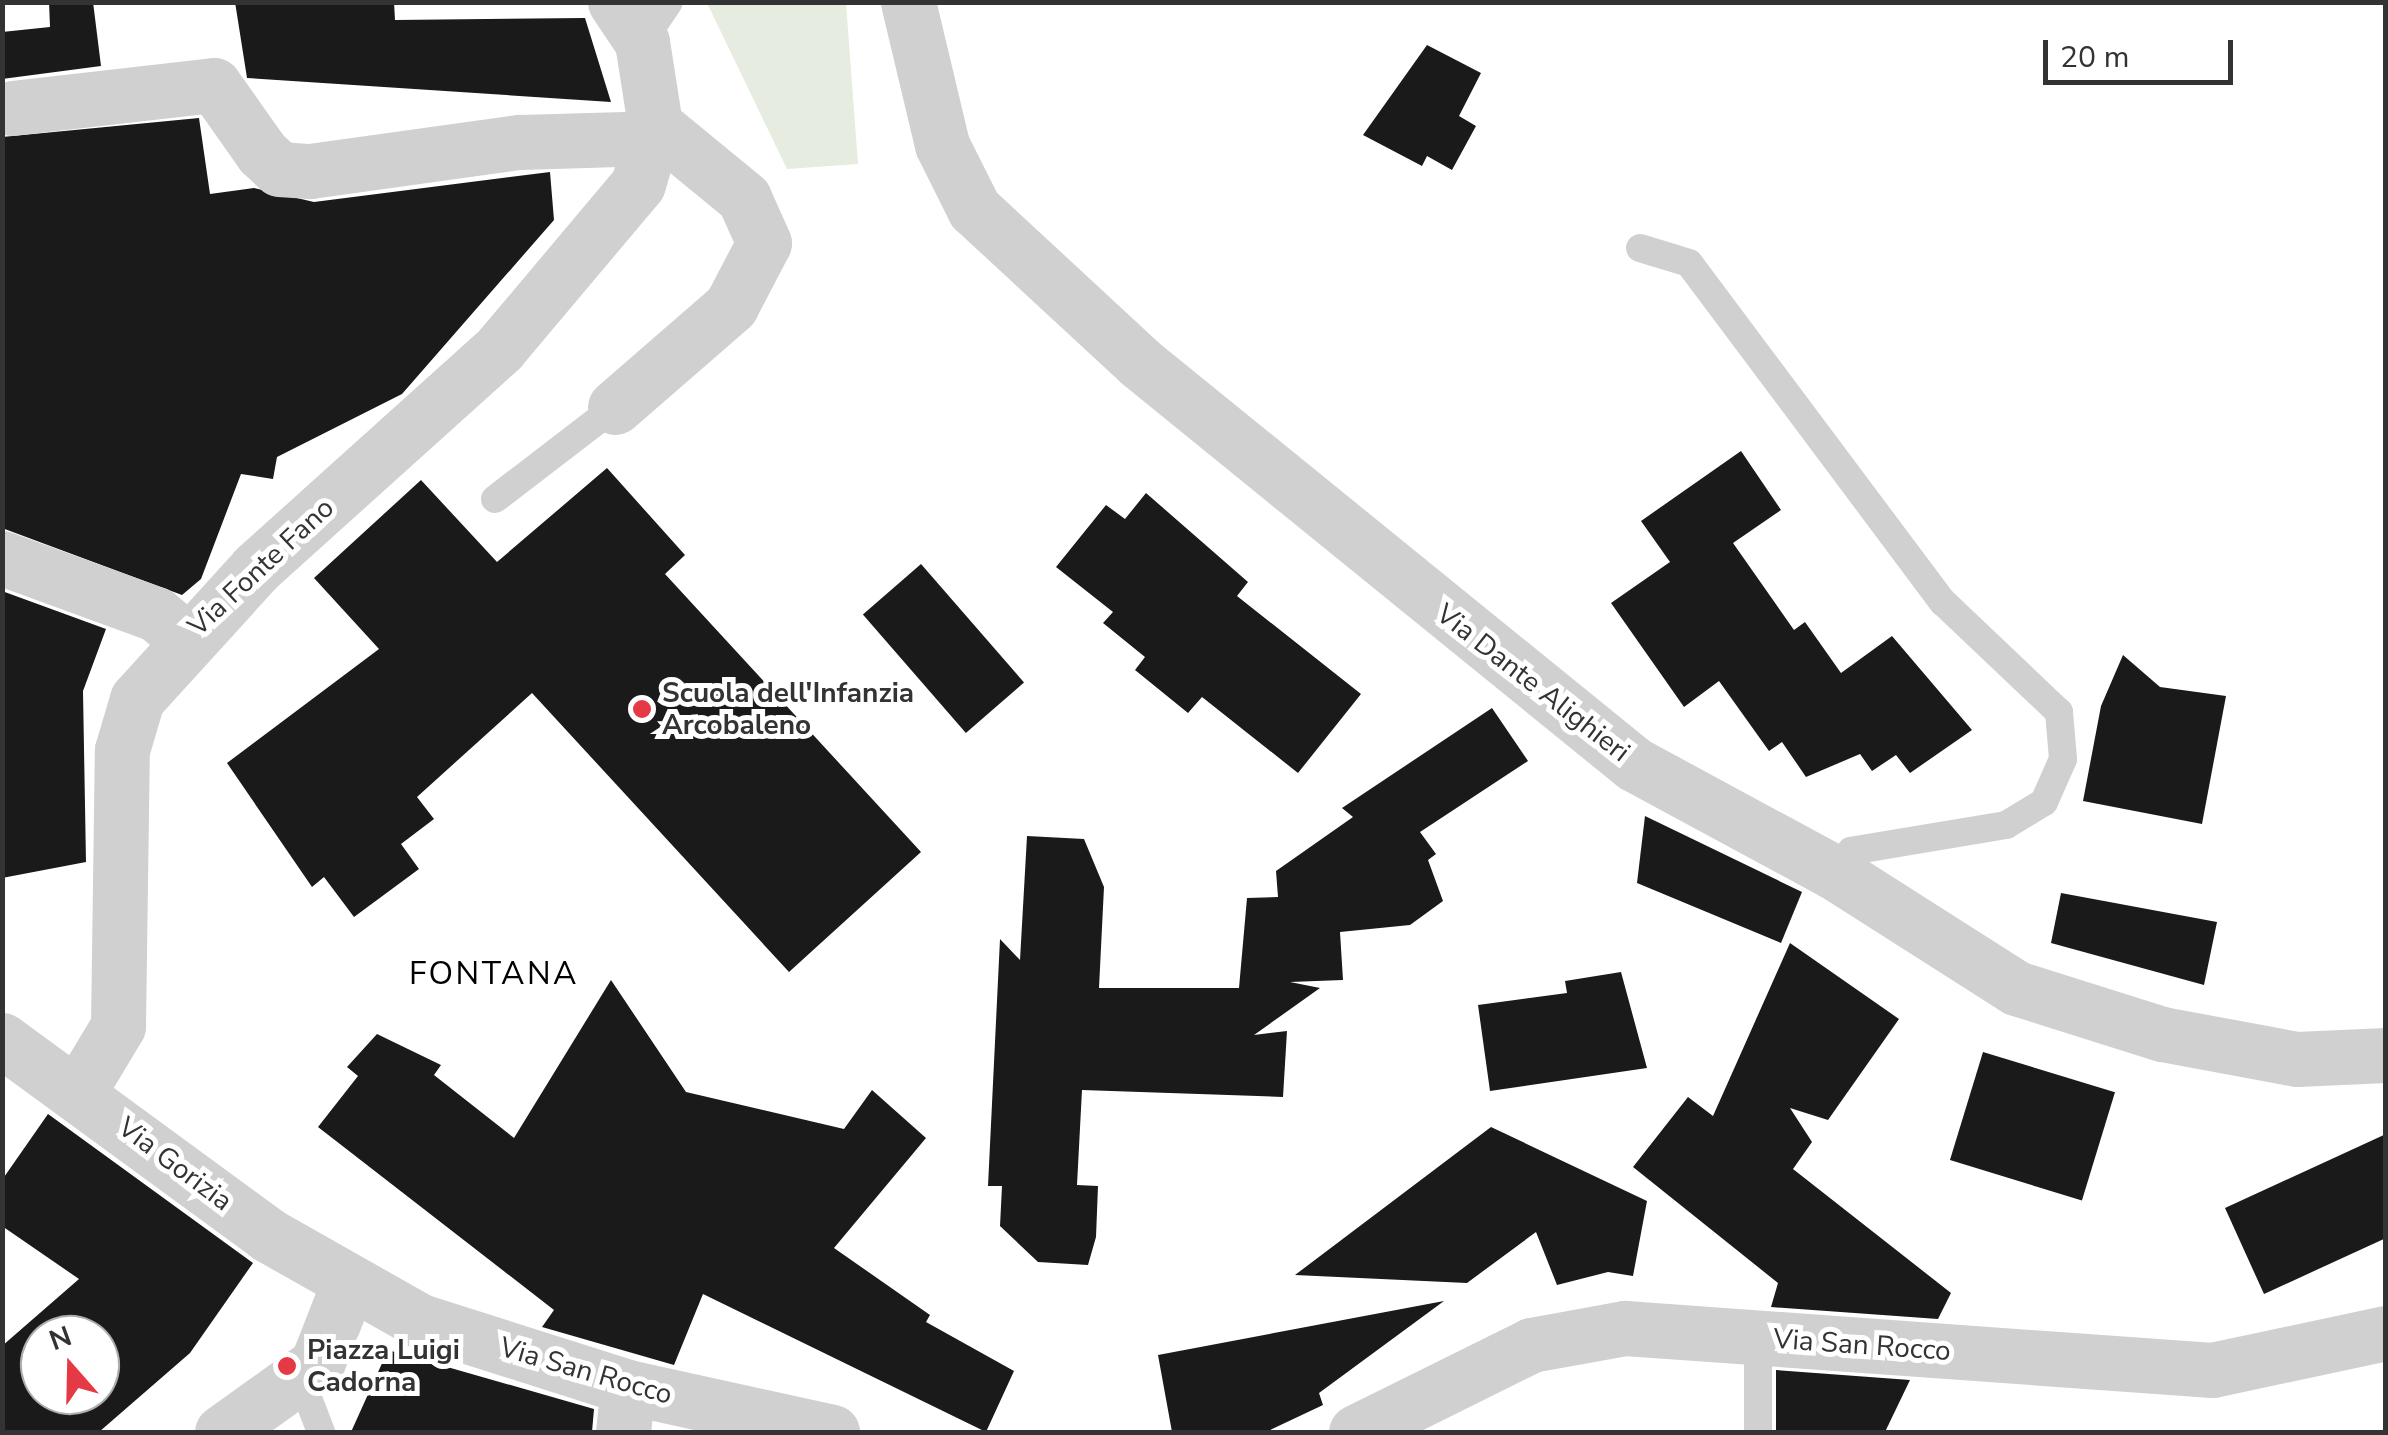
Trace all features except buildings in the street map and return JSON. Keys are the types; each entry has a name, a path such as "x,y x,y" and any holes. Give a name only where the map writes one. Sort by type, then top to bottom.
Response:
{"street":[{"name":"Via Dante Alighieri","path":"908,2 942,146 974,210 1034,271 1634,764 1834,872 2016,988 2162,1034 2297,1059 2386,1055"},
{"name":"Via Fonte Fano","path":"79,1090 118,1026 122,750 137,699 185,638 500,348 638,184 653,132 642,16"},
{"path":"7,108 214,85 262,154 279,168 310,171 520,142 653,132 744,198 764,243 730,306 615,406"},
{"path":"2,558 156,614 185,638"},
{"name":"Via Gorizia","path":"2,1040 79,1090 348,1285"},
{"path":"222,1432 317,1364 348,1285"},
{"name":"Via San Rocco","path":"348,1285 420,1321 626,1410 832,1432"},
{"name":"Via San Rocco","path":"1356,1432 1531,1345 1625,1328 2212,1370 2386,1332"}],"lane":[{"path":"1640,248 1689,263 1943,602 2059,712 2063,759 2044,802 2006,825 1851,851 1834,872"},
{"path":"495,499 615,406"},
{"path":"1758,1337 1758,1432"},
{"path":"300,1377 321,1432"}],"shaded area":[{"path":"707,3 846,3 858,164 787,169"}],"place":[{"name":"Scuola dell'Infanzia Arcobaleno","path":"642,709"},
{"name":"Piazza Luigi Cadorna","path":"287,1366"}],"district":[{"name":"FONTANA","path":"494,974"}]}
